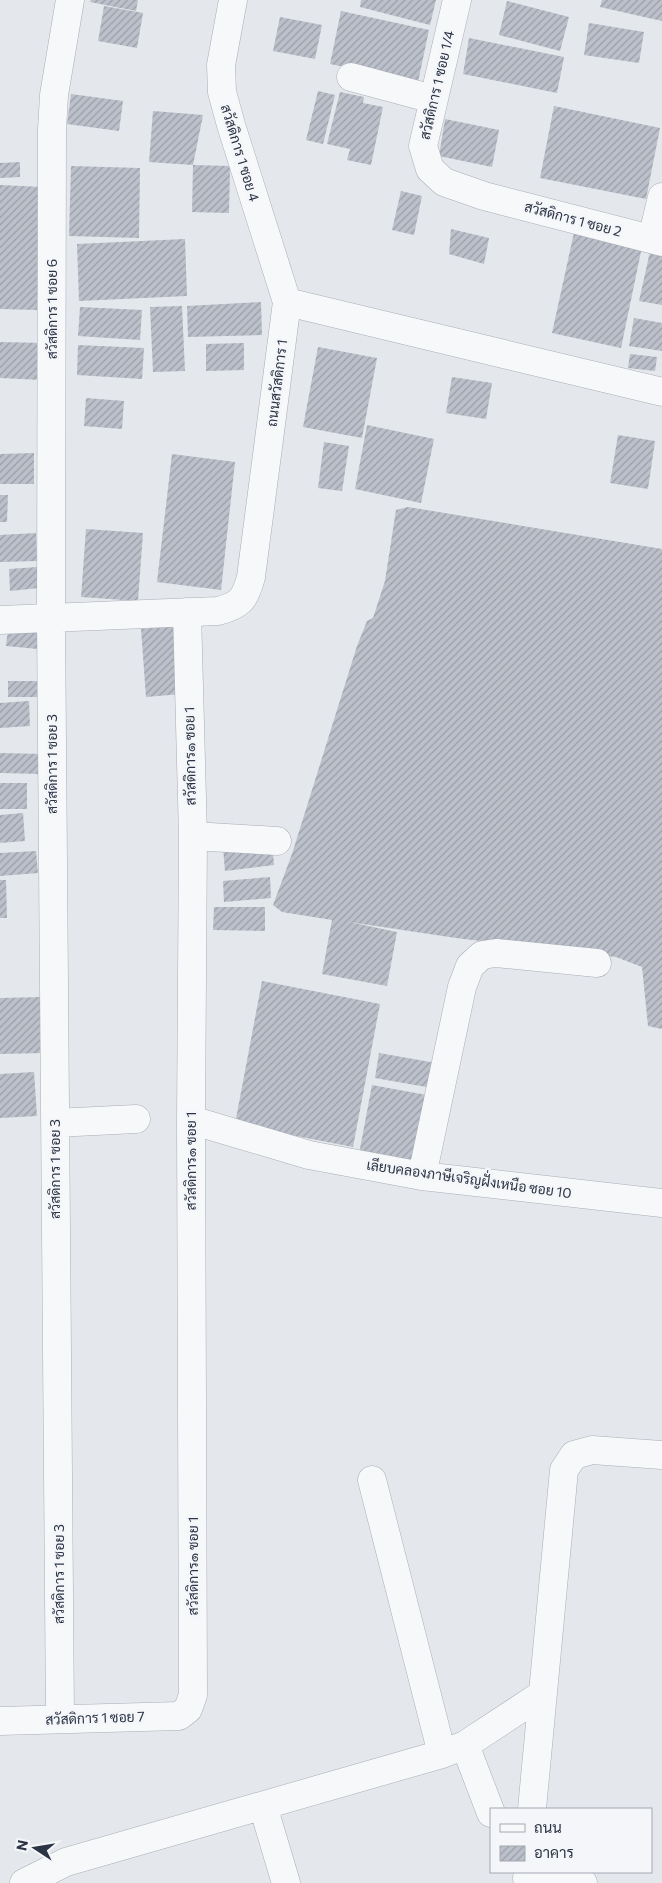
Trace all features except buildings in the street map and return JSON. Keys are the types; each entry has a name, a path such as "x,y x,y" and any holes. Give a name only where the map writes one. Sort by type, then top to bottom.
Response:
{"street":[{"name":"สวัสดิการ 1 ซอย 6","path":"51,619 52,130 54,95 70,0"},
{"name":"สวัสดิการ 1 ซอย 4","path":"233,0 221,65 222,92 230,125 287,302"},
{"name":"สวัสดิการ 1 ซอย 1/4","path":"457,0 423,146 430,169 444,182 484,196"},
{"path":"352,77 433,99"},
{"name":"สวัสดิการ 1 ซอย 2","path":"484,196 657,241"},
{"path":"657,241 662,197"},
{"name":"ถนนสวัสดิการ 1","path":"0,620 218,612 235,607 246,595 251,577 287,302"},
{"path":"287,302 662,392"},
{"name":"สวัสดิการ๑ ซอย 1","path":"187,612 192,836 193,1695 188,1709"},
{"name":"สวัสดิการ 1 ซอย 3","path":"51,619 60,1719"},
{"path":"192,836 277,841"},
{"path":"422,1176 452,1025 470,966 482,955 496,953 597,963"},
{"path":"55,1123 136,1119"},
{"name":"เลียบคลองภาษีเจริญฝั่งเหนือ ซอย 10","path":"191,1120 309,1155 422,1176 662,1203"},
{"path":"532,1808 564,1470 574,1455 592,1450 662,1455"},
{"path":"372,1480 453,1749 490,1811"},
{"path":"24,1883 70,1872 264,1806 453,1749 542,1695"},
{"name":"สวัสดิการ 1 ซอย 7","path":"0,1721 178,1716 188,1709"},
{"path":"264,1806 286,1883"},
{"path":"522,1878 583,1883"}]}
